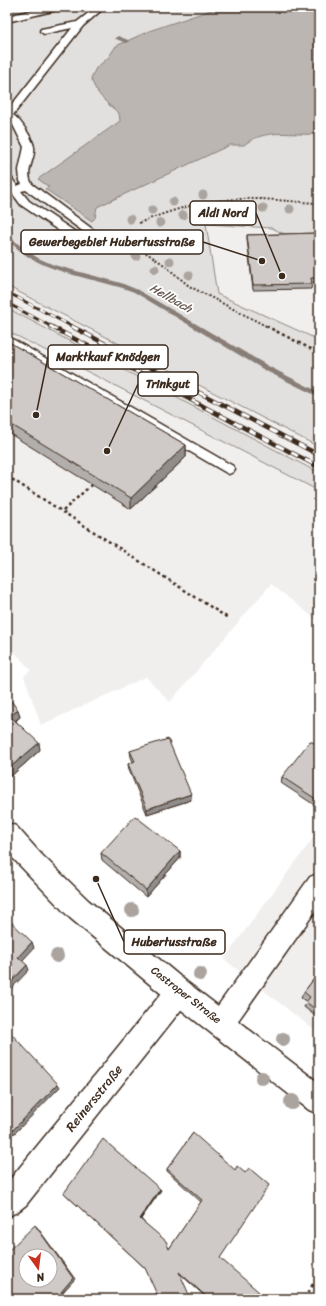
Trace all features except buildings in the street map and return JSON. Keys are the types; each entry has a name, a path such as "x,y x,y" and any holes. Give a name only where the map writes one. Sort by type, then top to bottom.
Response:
{"main road":[{"name":"Castroper Straße","path":"7,834 32,862 79,909 179,992 319,1100"},
{"path":"221,1023 319,885"},
{"name":"Reinersstraße","path":"7,1202 16,1195 179,992"}],"lane":[{"path":"7,19 58,7"},
{"path":"93,234 28,186 25,181 24,170 29,147 16,121 7,116 80,24 101,7"},
{"path":"44,31 80,24"},
{"path":"7,179 25,203 75,237 93,234 129,235"},
{"path":"16,189 28,186"},
{"path":"7,340 229,469"}],"path":[{"path":"319,203 240,199 214,201 191,205 163,213 131,228 129,235 129,238 134,244 163,264 189,286 319,352"},
{"path":"7,476 228,618"},
{"path":"63,511 91,485"},
{"path":"304,1299 319,1275"}],"shaded area":[{"path":"7,7 319,7 319,235 286,235 272,228 206,224 217,294 319,340 319,447 7,286"},
{"path":"220,7 319,7 319,134 271,134 252,139 244,145 230,145 97,207 95,218 92,221 45,189 49,187 38,179 120,121 119,113 102,98 95,89 91,78 96,68 108,58 116,46 149,31"},
{"path":"203,222 319,232 319,346 207,290"},
{"path":"7,284 124,347 319,447 319,473 7,308"},
{"path":"7,308 319,473 319,491 7,331"},
{"path":"7,331 319,491 319,622 271,584 170,702 146,677 41,725 24,676 31,670 7,644 7,624 12,621 7,615"},
{"path":"319,830 319,1034 224,959"}],"waterway":[{"path":"118,38 126,41"},
{"name":"Hellbach","path":"7,236 21,249 36,259 52,266 136,291 268,369 319,395"}],"railway":[{"path":"7,292 73,327"},
{"path":"7,303 52,327"},
{"path":"50,326 319,467"},
{"path":"71,326 319,455"}],"place":[{"name":"Gewerbegebiet Hubertusstraße","path":"262,261"},
{"name":"Aldi Nord","path":"282,276"},
{"name":"Marktkauf Knödgen","path":"36,415"},
{"name":"Trinkgut","path":"107,451"},
{"name":"Hubertusstraße","path":"96,879"}]}
